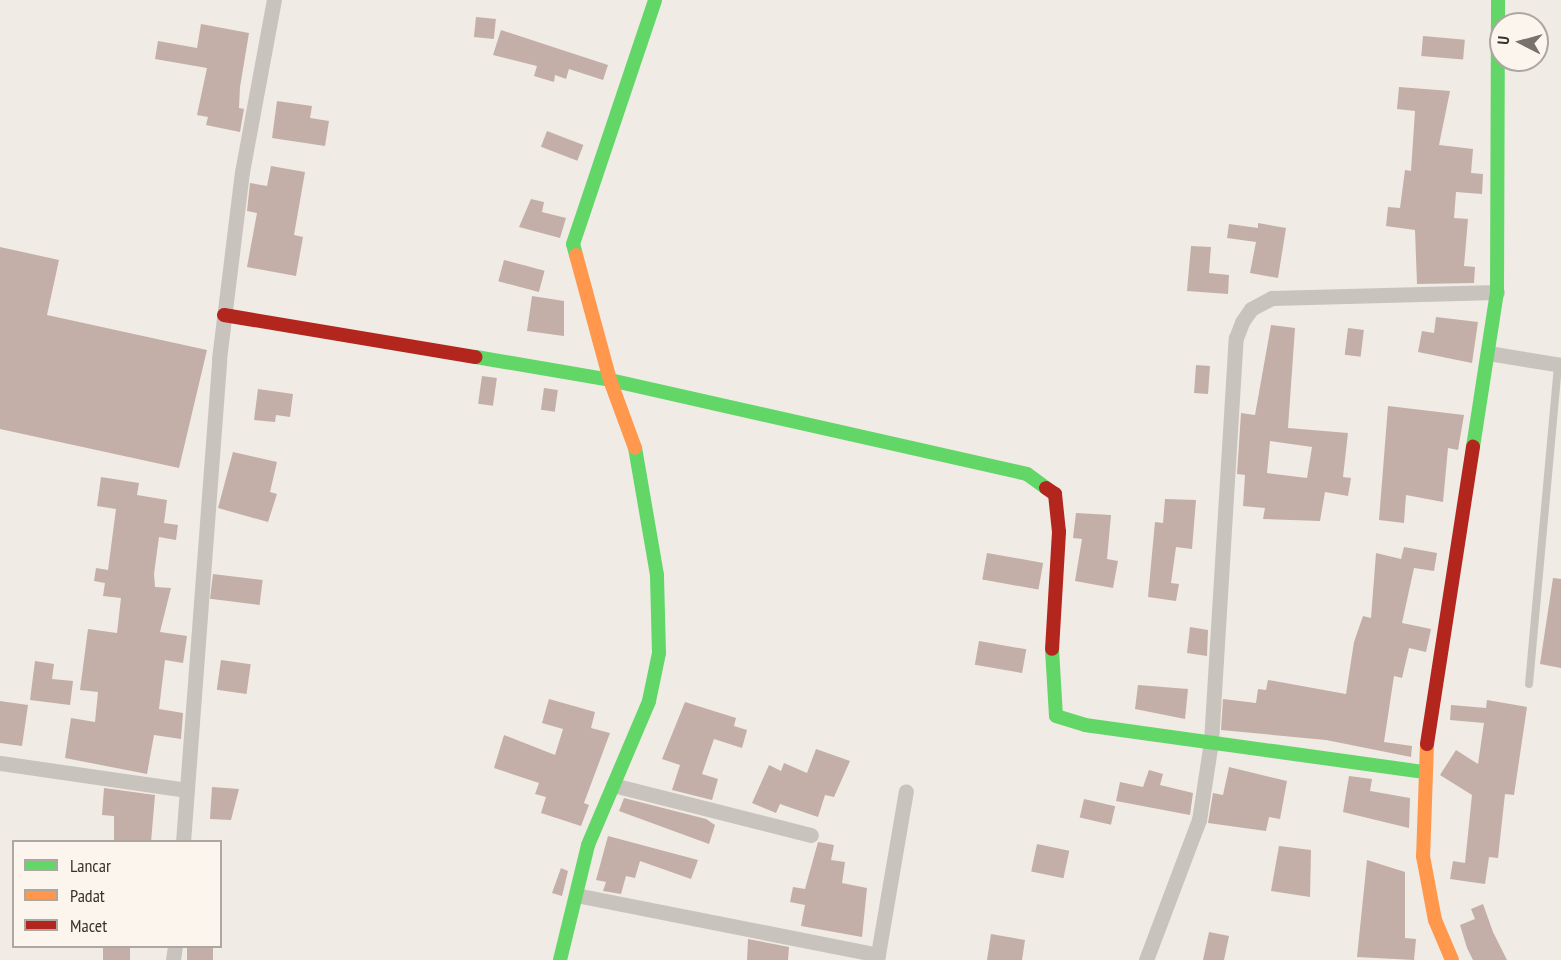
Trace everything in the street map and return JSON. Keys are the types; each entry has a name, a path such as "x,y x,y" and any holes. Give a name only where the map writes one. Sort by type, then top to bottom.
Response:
{"street":[{"path":"183,840 204,518 224,315 242,172 274,0"},
{"path":"560,960 588,844 649,701 659,653 649,504 641,463 610,380 573,244 625,102 655,0"},
{"path":"1452,960 1435,921 1423,856 1423,772 1497,292 1498,0"},
{"path":"1146,960 1199,820 1211,742 1236,338 1242,322 1251,309 1272,298 1497,292"},
{"path":"224,315 610,380 1043,482 1055,494 1059,532 1050,684 1056,716 1211,742 1423,772"},
{"path":"1488,353 1559,364"},
{"path":"0,763 187,790"},
{"path":"613,785 811,835"},
{"path":"576,896 878,958 906,791"},
{"path":"565,939 574,960"}],"lane":[{"path":"1529,684 1559,364"}],"building":[{"path":"476,17 496,19 494,39 474,37"},
{"path":"201,24 249,33 240,87 239,108 244,109 240,132 206,125 208,117 197,115 207,68 155,59 158,41 197,48"},
{"path":"501,30 608,65 603,80 569,69 566,79 555,75 554,82 534,76 537,66 493,55"},
{"path":"1423,36 1465,40 1463,60 1421,56"},
{"path":"1399,87 1450,91 1439,145 1473,149 1471,173 1483,174 1482,194 1456,192 1454,218 1468,219 1464,266 1475,267 1474,283 1417,284 1415,230 1386,226 1388,207 1400,208 1405,170 1411,171 1415,111 1397,109"},
{"path":"277,101 312,106 310,118 329,121 325,146 272,138"},
{"path":"547,131 583,145 577,161 541,147"},
{"path":"271,166 305,172 294,235 303,237 296,276 247,267 257,213 247,211 250,183 267,186"},
{"path":"531,199 544,202 542,212 566,218 560,238 519,227"},
{"path":"1258,223 1286,228 1278,278 1250,273 1256,242 1227,238 1229,224 1258,228"},
{"path":"1191,246 1211,247 1209,273 1229,275 1228,294 1187,291"},
{"path":"0,247 59,260 47,315 207,350 179,468 0,429"},
{"path":"504,260 545,271 539,292 498,281"},
{"path":"532,296 564,301 564,336 527,331"},
{"path":"1436,317 1478,322 1472,363 1418,352 1422,331 1434,333"},
{"path":"1271,325 1295,328 1288,428 1348,433 1343,477 1351,478 1348,496 1325,492 1320,521 1263,519 1265,508 1243,506 1245,475 1237,474 1241,413 1255,415","holes":["1270,441 1312,447 1307,478 1267,473"]},
{"path":"1348,328 1364,330 1361,357 1345,355"},
{"path":"1196,365 1210,366 1208,394 1194,393"},
{"path":"482,376 497,378 493,406 478,404"},
{"path":"544,388 558,390 555,412 541,410"},
{"path":"258,389 293,394 290,417 276,415 275,422 254,420"},
{"path":"1388,406 1464,415 1458,450 1448,448 1443,502 1406,495 1404,523 1379,520"},
{"path":"233,452 277,462 270,492 277,494 268,522 218,508"},
{"path":"101,477 139,483 137,495 167,500 164,523 178,525 176,540 159,537 154,574 155,587 171,588 160,632 187,636 183,663 165,660 159,709 183,713 181,739 154,735 147,774 65,758 71,718 95,722 98,692 80,690 88,629 117,633 121,598 103,596 105,583 94,581 96,568 108,570 116,509 97,506"},
{"path":"1165,499 1196,500 1192,549 1176,547 1171,583 1179,584 1176,601 1148,597 1155,522 1163,523"},
{"path":"1076,513 1111,515 1107,559 1118,561 1113,588 1075,581 1082,539 1073,538"},
{"path":"1404,547 1437,553 1434,571 1414,568 1402,623 1431,629 1426,652 1409,648 1402,678 1394,676 1384,742 1412,746 1411,757 1326,740 1221,730 1223,699 1256,703 1258,689 1266,690 1268,680 1346,694 1354,642 1363,616 1371,618 1376,553 1401,559"},
{"path":"987,553 1043,563 1038,589 982,580"},
{"path":"213,574 263,580 260,605 210,599"},
{"path":"1553,578 1561,579 1561,668 1540,664"},
{"path":"1190,627 1208,630 1207,656 1187,653"},
{"path":"979,641 1026,649 1022,673 975,665"},
{"path":"221,660 251,664 247,694 217,690"},
{"path":"35,661 54,664 52,679 73,681 70,705 30,700"},
{"path":"1138,685 1188,689 1185,719 1135,709"},
{"path":"549,699 595,712 591,728 610,733 584,803 589,805 581,826 541,813 546,797 535,794 539,783 494,768 504,735 555,755 563,729 542,723"},
{"path":"1487,700 1527,707 1514,795 1505,794 1498,858 1489,857 1485,884 1450,879 1453,861 1465,863 1472,795 1440,775 1456,750 1478,764 1484,723 1450,720 1451,705 1486,708"},
{"path":"0,701 28,705 22,746 0,743"},
{"path":"685,702 736,718 734,726 747,730 742,748 714,739 702,774 718,779 712,800 672,790 680,765 662,759"},
{"path":"816,749 850,761 834,797 825,795 818,817 780,804 776,813 752,803 769,765 781,771 784,763 807,773"},
{"path":"1229,767 1287,781 1280,819 1269,817 1266,831 1208,823 1213,793 1223,795"},
{"path":"1149,770 1163,774 1160,785 1193,793 1190,815 1116,801 1120,782 1143,787"},
{"path":"1349,776 1372,779 1370,791 1410,798 1409,828 1343,812"},
{"path":"212,787 239,789 231,820 210,819"},
{"path":"104,788 155,795 151,840 114,840 114,816 102,815"},
{"path":"624,798 706,819 715,825 709,844 619,811"},
{"path":"1084,799 1115,806 1111,825 1080,818"},
{"path":"608,836 698,860 691,879 640,861 635,878 626,876 621,894 603,891 606,882 596,880"},
{"path":"818,842 834,845 831,860 845,862 842,883 867,888 862,937 801,926 805,905 790,902 793,887 805,889"},
{"path":"1037,844 1069,851 1063,878 1031,871"},
{"path":"1279,846 1311,850 1310,897 1271,891"},
{"path":"1367,860 1405,872 1405,938 1416,939 1414,960 1357,957"},
{"path":"561,868 568,871 562,896 552,893"},
{"path":"1483,904 1493,932 1507,960 1473,960 1467,948 1460,925 1475,919 1471,909"},
{"path":"1209,932 1229,936 1224,960 1203,960"},
{"path":"991,934 1025,940 1022,960 987,960"},
{"path":"748,939 789,947 788,960 747,960"},
{"path":"103,948 130,948 130,960 103,960"},
{"path":"187,948 213,948 213,960 187,960"}],"traffic: fast":[{"path":"576,255 573,244 655,0"},
{"path":"1473,447 1497,292 1498,0"},
{"path":"476,357 610,380 1027,474 1046,488"},
{"path":"560,960 588,845 649,701 659,653 657,575 635,448"},
{"path":"1052,649 1056,716 1085,725 1423,772"}],"traffic: slow":[{"path":"576,255 610,380 635,448"},
{"path":"1427,744 1423,856 1435,920 1452,960"}],"traffic: jam":[{"path":"224,315 476,357"},
{"path":"1427,744 1473,447"},
{"path":"1046,488 1055,494 1059,532 1052,649"}]}
